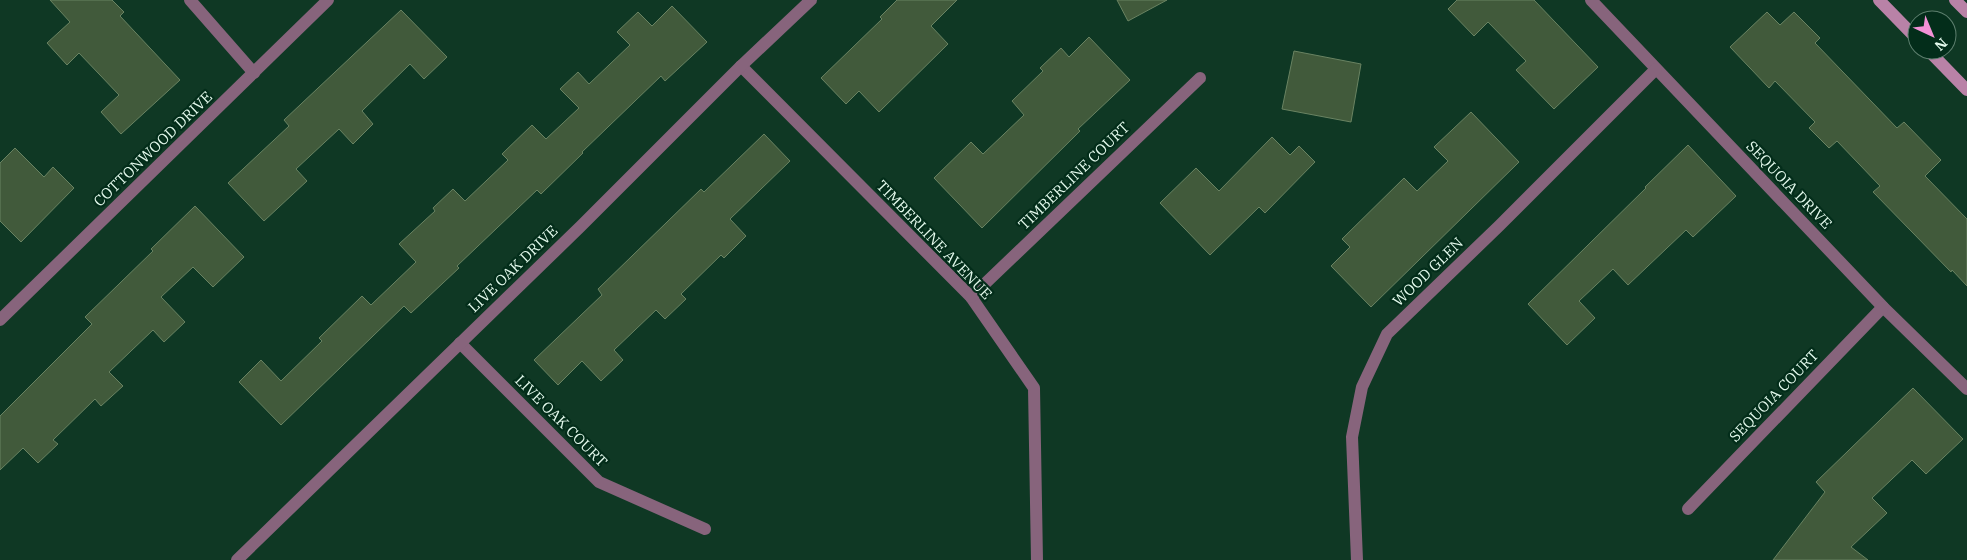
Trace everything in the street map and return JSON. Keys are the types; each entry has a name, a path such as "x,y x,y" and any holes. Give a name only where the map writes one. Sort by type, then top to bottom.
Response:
{"main road":[{"path":"1879,0 1907,29"},
{"path":"1955,0 1967,12"},
{"path":"1938,60 1967,90"}],"street":[{"path":"190,0 254,73"},
{"name":"COTTONWOOD DRIVE","path":"1,318 328,0"},
{"name":"LIVE OAK DRIVE","path":"237,560 580,227 741,66 811,0"},
{"name":"SEQUOIA DRIVE","path":"1591,0 1883,307 1967,389"},
{"name":"TIMBERLINE AVENUE","path":"741,66 971,297 1034,388 1037,560"},
{"name":"WOOD GLEN","path":"1357,560 1352,437 1362,387 1387,334 1500,226 1656,69"},
{"name":"TIMBERLINE COURT","path":"971,297 1200,78"},
{"name":"SEQUOIA COURT","path":"1688,509 1883,307"},
{"name":"LIVE OAK COURT","path":"460,343 599,482 705,529"}],"building":[{"path":"50,0 112,0 124,12 120,16 180,80 121,134 101,112 119,95 79,53 67,65 47,43 70,22"},
{"path":"897,0 957,0 931,26 948,44 879,112 859,91 846,104 821,78 882,19 880,17"},
{"path":"1117,0 1167,0 1128,21"},
{"path":"1457,0 1534,0 1598,67 1554,109 1516,70 1526,61 1488,22 1474,36 1448,9"},
{"path":"672,6 707,42 665,81 661,76 541,194 537,190 411,313 404,306 281,425 239,382 261,360 281,381 322,341 319,338 362,296 371,305 416,262 399,244 435,211 433,208 453,189 465,201 508,160 502,154 532,125 546,139 579,108 560,89 578,72 589,84 630,45 617,32 638,12 652,26"},
{"path":"401,10 447,57 424,79 410,64 362,111 373,124 353,144 339,129 296,169 307,181 264,221 228,183 289,126 284,120"},
{"path":"1767,12 1780,25 1794,12 1820,38 1815,43 1897,128 1904,122 1941,160 1925,176 1967,219 1967,286 1873,192 1880,186 1837,141 1829,148 1809,128 1815,122 1775,81 1769,88 1730,47"},
{"path":"1089,37 1130,80 1078,129 1080,131 982,228 934,178 971,142 983,154 1024,115 1012,101 1043,71 1040,68 1061,48 1069,57"},
{"path":"1294,51 1361,64 1351,122 1282,109"},
{"path":"1471,112 1519,162 1371,307 1331,266 1350,247 1342,239 1404,178 1417,191 1448,161 1434,147"},
{"path":"764,134 790,161 730,219 746,236 724,258 721,255 681,294 686,299 665,319 656,310 614,350 623,360 601,381 582,361 558,385 534,360 602,295 598,289 701,189 704,192"},
{"path":"1272,137 1290,155 1299,146 1315,162 1265,213 1259,207 1210,255 1160,203 1196,168 1219,191"},
{"path":"1688,145 1736,196 1693,237 1686,230 1628,285 1613,269 1579,301 1595,318 1567,345 1528,304"},
{"path":"15,148 44,177 53,167 74,188 21,242 0,221 0,163"},
{"path":"195,206 244,257 213,287 193,267 161,297 185,322 164,342 153,330 109,372 123,386 101,406 95,399 53,440 58,444 38,463 23,448 0,470 0,416 92,324 85,317 153,251 151,249"},
{"path":"1913,388 1963,439 1926,474 1912,460 1872,498 1887,513 1851,547 1868,560 1773,560 1825,492 1816,482"}]}
